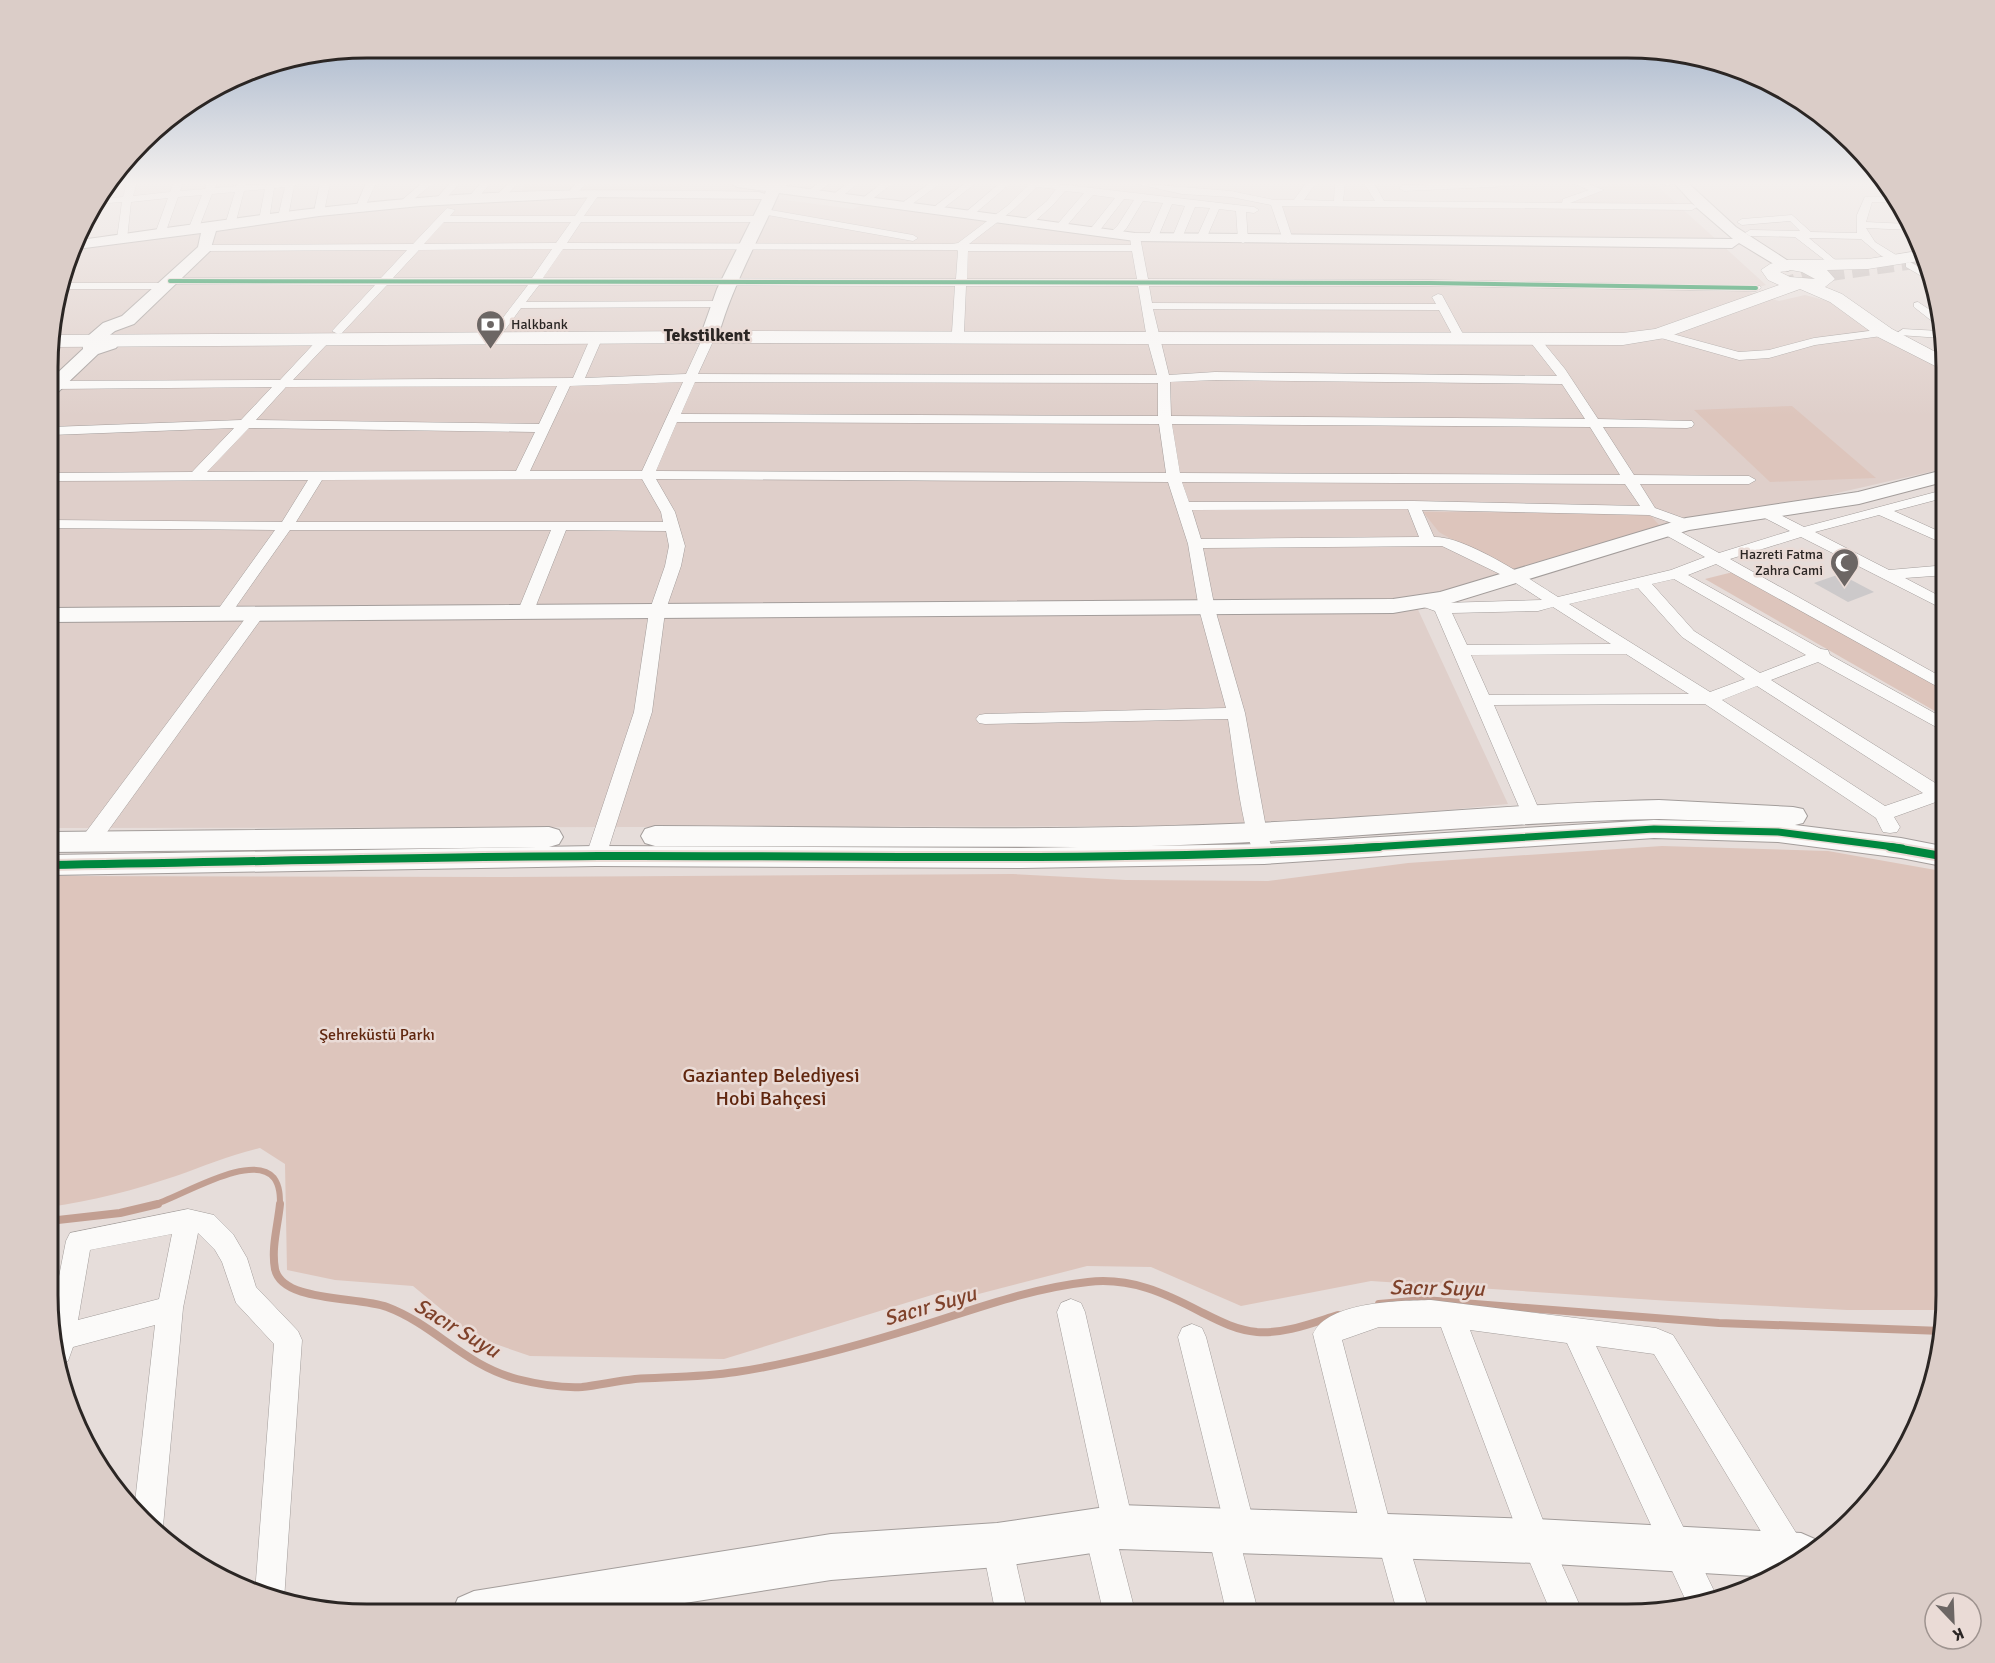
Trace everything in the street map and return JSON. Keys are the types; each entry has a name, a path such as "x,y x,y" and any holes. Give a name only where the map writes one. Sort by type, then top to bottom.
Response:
{"main road":[{"path":"1618,333 1666,322 1788,277 1848,272 1914,261"},
{"path":"1829,274 1894,333 1936,351"},
{"path":"332,335 498,332 1623,339 1659,332 1788,277 1836,298 1936,359"},
{"path":"60,341 96,341 127,330 596,339 709,334 958,332 1152,336 1659,332"},
{"path":"60,335 96,341"}],"street":[{"path":"127,330 167,283 191,261"},
{"path":"198,474 281,384 332,335 402,261"},
{"path":"498,332 549,261"},
{"path":"647,475 674,418 729,281 740,261"},
{"path":"958,332 962,261"},
{"path":"1139,261 1152,336 1164,379 1165,420 1174,478 1195,544 1207,609 1236,713 1260,844"},
{"path":"1761,261 1788,277"},
{"path":"1772,261 1788,277"},
{"path":"1820,261 1829,274"},
{"path":"70,286 383,281 729,281 1430,283 1756,288"},
{"path":"1430,283 1457,334"},
{"path":"519,305 720,304"},
{"path":"1918,304 1932,316"},
{"path":"1148,306 1443,307"},
{"path":"1659,332 1739,356 1751,357 1814,342 1894,333 1935,335"},
{"path":"521,475 542,428 596,339"},
{"path":"1534,339 1566,380 1650,511"},
{"path":"58,381 96,341"},
{"path":"58,387 571,382 690,378 1164,379 1215,376 1566,380"},
{"path":"674,418 1687,424"},
{"path":"58,431 244,424 542,428"},
{"path":"58,477 198,474 1749,480"},
{"path":"599,846 643,712 657,612 673,566 676,546 673,528 647,475"},
{"path":"222,615 286,526 318,476"},
{"path":"1433,605 1513,575 1677,527 1936,484"},
{"path":"58,615 1538,606 1676,573 1821,526 1883,512 1936,486"},
{"path":"1858,498 1936,537"},
{"path":"1183,506 1413,505 1650,511 1674,518 1677,527 1717,558 1936,681"},
{"path":"1413,505 1428,540"},
{"path":"1764,512 1936,600"},
{"path":"58,524 673,528"},
{"path":"525,613 560,526"},
{"path":"1195,544 1445,541 1513,575 1709,699 1887,821"},
{"path":"1887,575 1936,571"},
{"path":"1676,573 1822,654 1936,721"},
{"path":"1641,582 1688,634 1758,680 1936,789"},
{"path":"1433,605 1461,650 1530,812"},
{"path":"90,841 256,615"},
{"path":"1461,650 1629,649"},
{"path":"1483,700 1709,699 1822,654"},
{"path":"985,719 1236,713"},
{"path":"1887,821 1936,796"},
{"path":"1260,844 1530,812 1747,811 1887,821 1936,834"},
{"path":"58,842 599,846 1021,858 1260,844 1653,829 1778,832 1936,855"},
{"path":"58,865 599,846"},
{"path":"149,1514 170,1308 188,1220"},
{"path":"61,1338 79,1241 188,1220 205,1223 224,1242 234,1258 245,1294 288,1340 271,1589"},
{"path":"62,1344 170,1308"},
{"path":"1071,1312 1109,1529 1119,1604"},
{"path":"1410,1604 1385,1536 1327,1334 1343,1325 1379,1314 1431,1312 1656,1341 1663,1344 1795,1554"},
{"path":"1451,1316 1536,1541 1563,1604"},
{"path":"1575,1331 1700,1596"},
{"path":"1192,1337 1231,1530 1241,1604"},
{"path":"552,1604 831,1557 997,1545 1109,1529 1231,1530 1536,1541 1792,1557"},
{"path":"997,1545 1010,1604"}],"shaded area":[{"path":"78,261 1739,261 1766,285 1746,291 1779,301 1805,295 1835,303 1936,362 1936,471 1679,529 1414,601 1508,804 1287,826 58,828 58,368 64,307"}],"green space":[{"path":"1792,406 1876,478 1770,482 1694,410"},
{"path":"1423,512 1618,513 1651,516 1660,526 1510,570 1439,532"},
{"path":"1733,572 1936,686 1936,712 1705,579"},
{"path":"1662,846 1828,851 1936,870 1936,1310 1847,1310 1670,1301 1371,1281 1241,1306 1151,1267 1087,1266 967,1297 948,1290 724,1359 530,1356 475,1337 413,1286 335,1280 287,1270 285,1164 260,1148 129,1190 58,1206 58,876 499,877 1013,874 1126,880 1268,881 1408,863"}],"building":[{"name":"Hazreti Fatma Zahra Cami","path":"1840,574 1874,592 1848,602 1814,583"}],"waterway":[{"name":"Sacır Suyu","path":"153,1205 215,1179 249,1170 264,1171 274,1178 279,1188 280,1204"},
{"name":"Sacır Suyu","path":"58,1220 120,1213 158,1204"},
{"name":"Sacır Suyu","path":"280,1204 274,1245 275,1269 281,1280 292,1288 323,1297 387,1307 420,1324 465,1355 498,1373 525,1381 557,1386 582,1387 635,1379 711,1375 777,1365 858,1345 1016,1296 1088,1282 1118,1282 1147,1288 1228,1325 1257,1332 1288,1330 1338,1315"},
{"name":"Sacır Suyu","path":"1379,1304 1424,1300 1719,1323 1935,1331"}],"tunnel":[{"path":"1779,287 1827,273 1914,261"}],"cycle path":[{"path":"170,281 1430,283 1756,288"},
{"path":"58,865 596,856 1021,858 1264,854 1654,829 1778,832 1936,855"}],"place":[{"name":"Halkbank","path":"490,350"},
{"name":"Hazreti Fatma Zahra Cami","path":"1844,588"}],"district":[{"name":"Tekstilkent","path":"707,335"}],"park label":[{"name":"Şehreküstü Parkı","path":"377,1035"},
{"name":"Gaziantep Belediyesi Hobi Bahçesi","path":"771,1086"}]}
